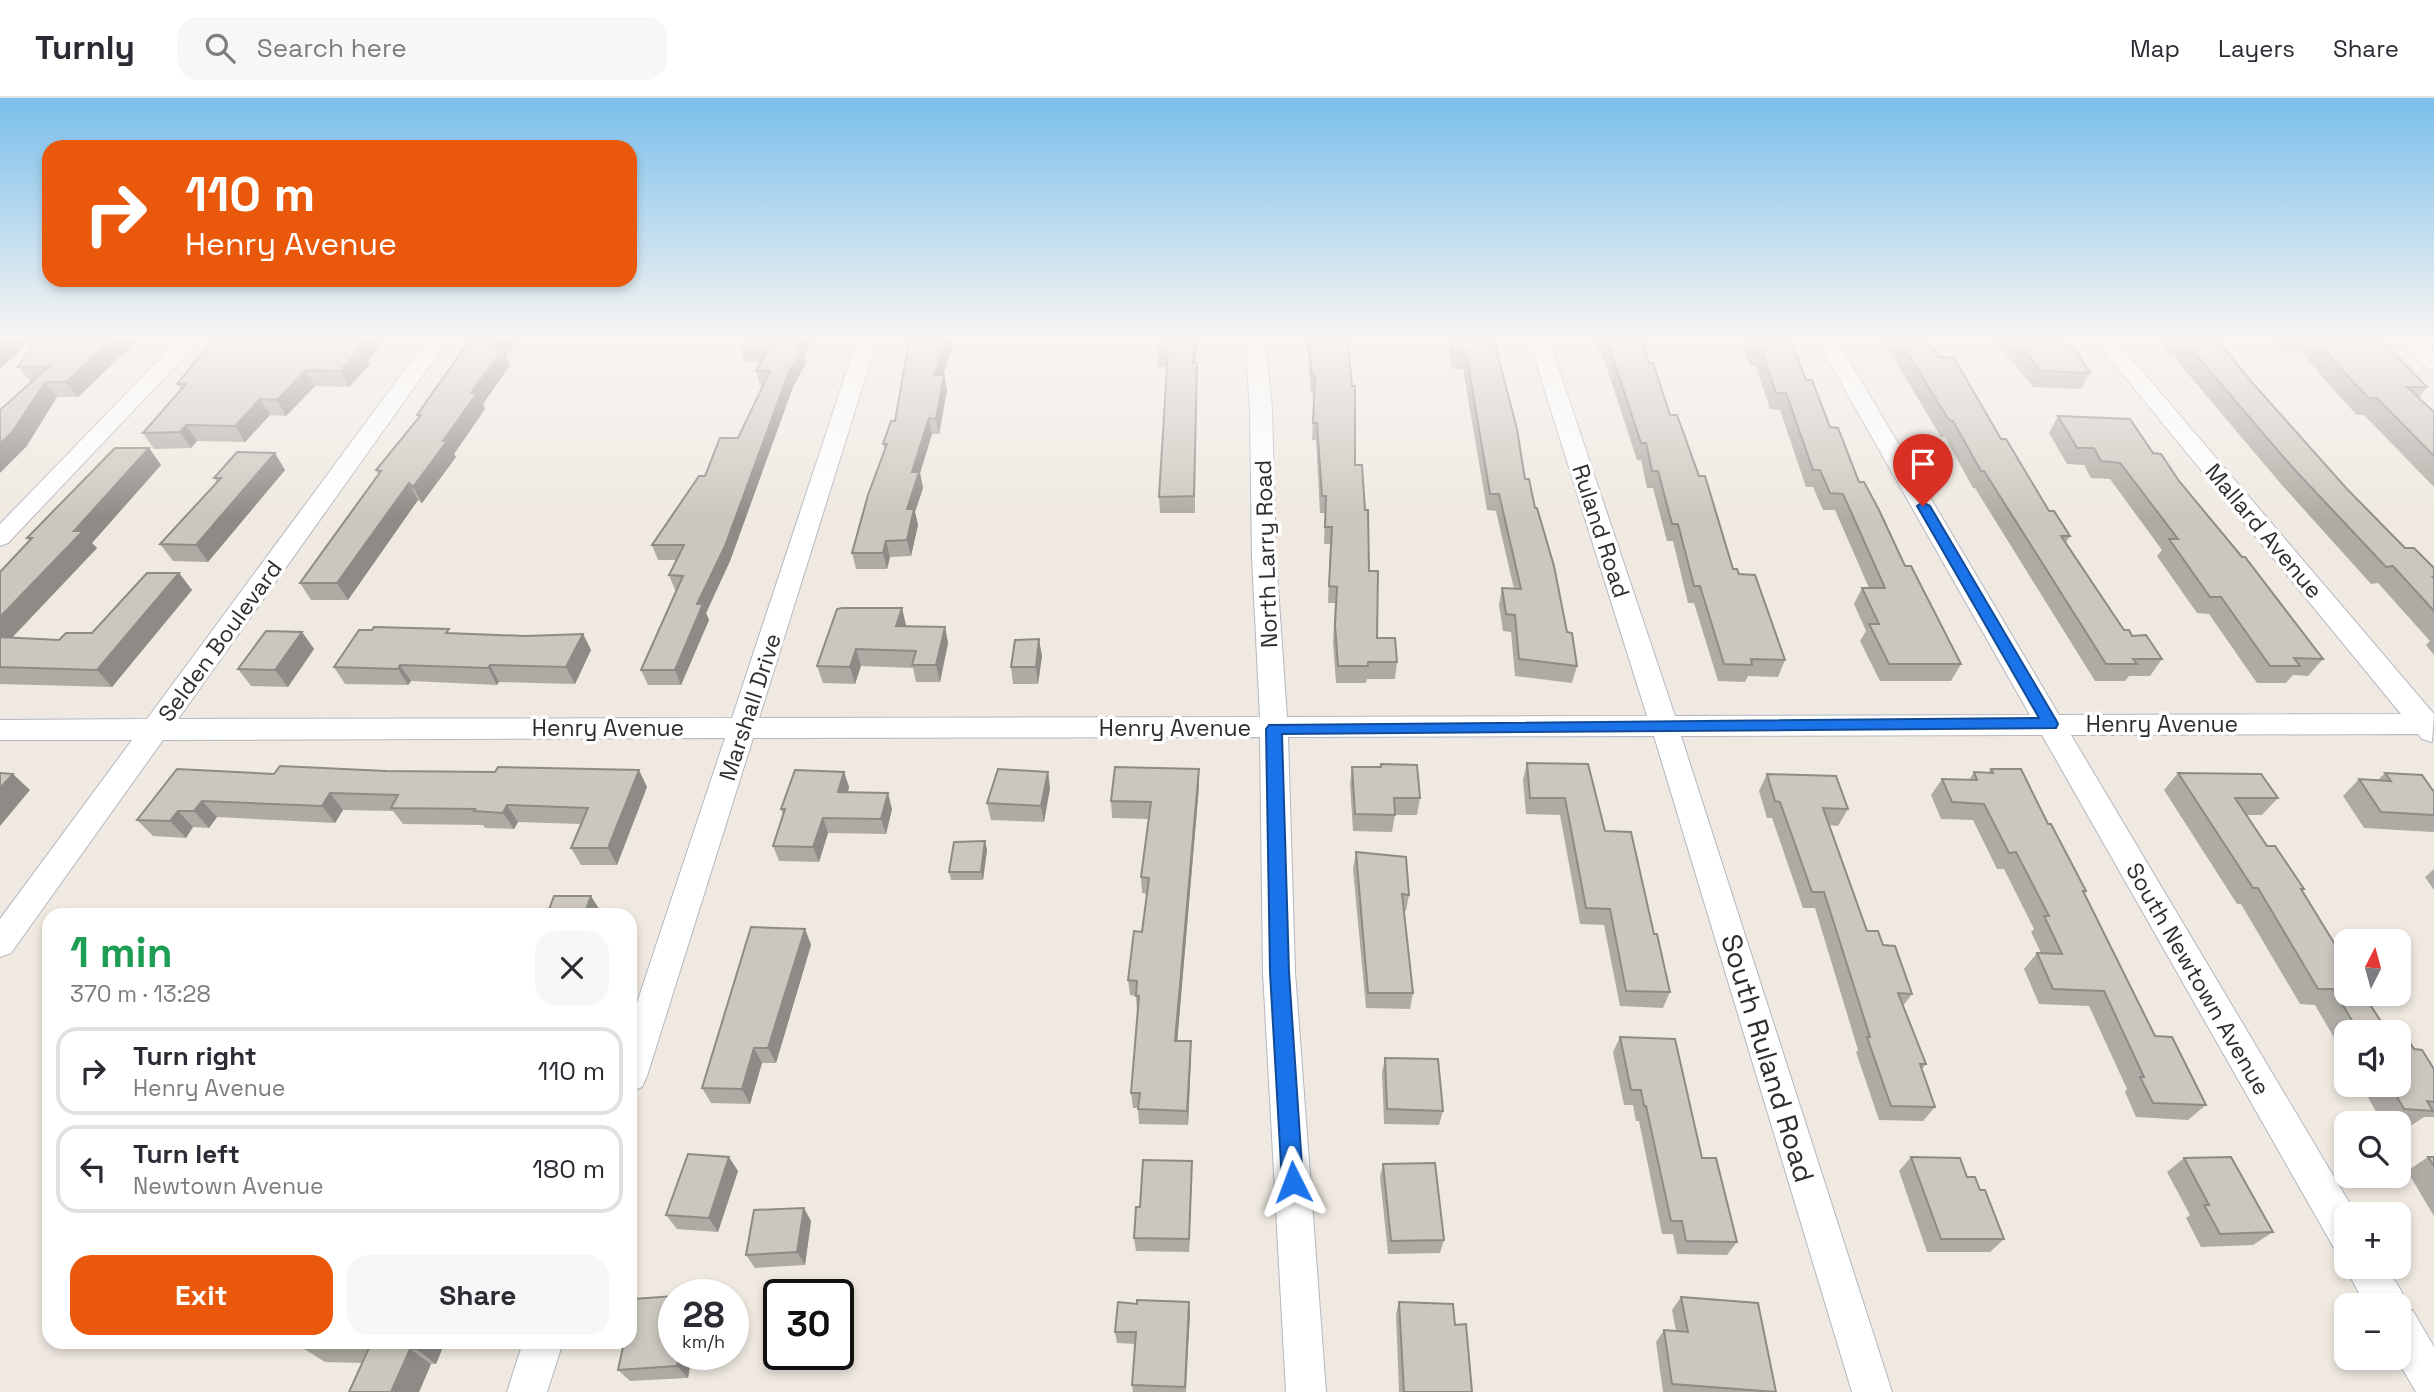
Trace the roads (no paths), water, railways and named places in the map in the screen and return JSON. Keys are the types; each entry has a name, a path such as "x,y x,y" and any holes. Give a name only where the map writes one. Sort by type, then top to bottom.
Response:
{"street":[{"path":"0,538 134,397"},
{"name":"Selden Boulevard","path":"0,944 396,397"},
{"name":"Marshall Drive","path":"637,1054 849,397"},
{"name":"North Larry Road","path":"1260,397 1264,558 1274,729 1279,972 1306,1392"},
{"name":"Ruland Road","path":"1558,397 1664,725"},
{"name":"South Newtown Avenue","path":"1860,397 2334,1213"},
{"name":"Mallard Avenue","path":"2153,397 2431,727"},
{"name":"Henry Avenue","path":"0,730 1274,729 2050,724 2431,727"},
{"name":"South Ruland Road","path":"1664,725 1872,1392"},
{"path":"2411,1346 2434,1385"},
{"path":"527,1392 541,1349"}]}
